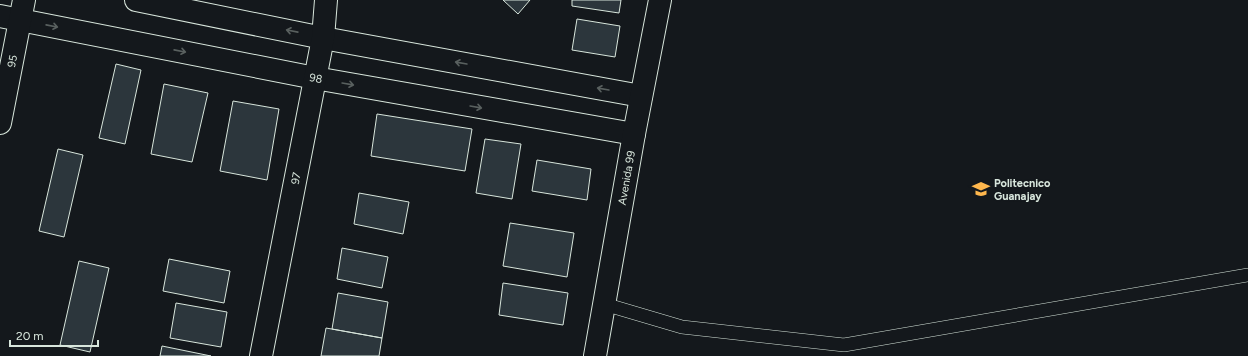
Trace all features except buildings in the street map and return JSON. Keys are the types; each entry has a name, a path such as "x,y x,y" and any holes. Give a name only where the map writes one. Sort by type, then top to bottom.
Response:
{"street":[{"path":"136,0 323,38 641,96"},
{"name":"97","path":"261,356 323,38 326,0"},
{"name":"Avenida 99","path":"595,356 634,134 660,0"},
{"name":"98","path":"15,12 315,78 634,134"},
{"name":"95","path":"0,123 15,12"}],"lane":[{"path":"604,304 682,327 844,344 1248,275"}],"place":[{"name":"Politecnico Guanajay","path":"981,189"}]}
